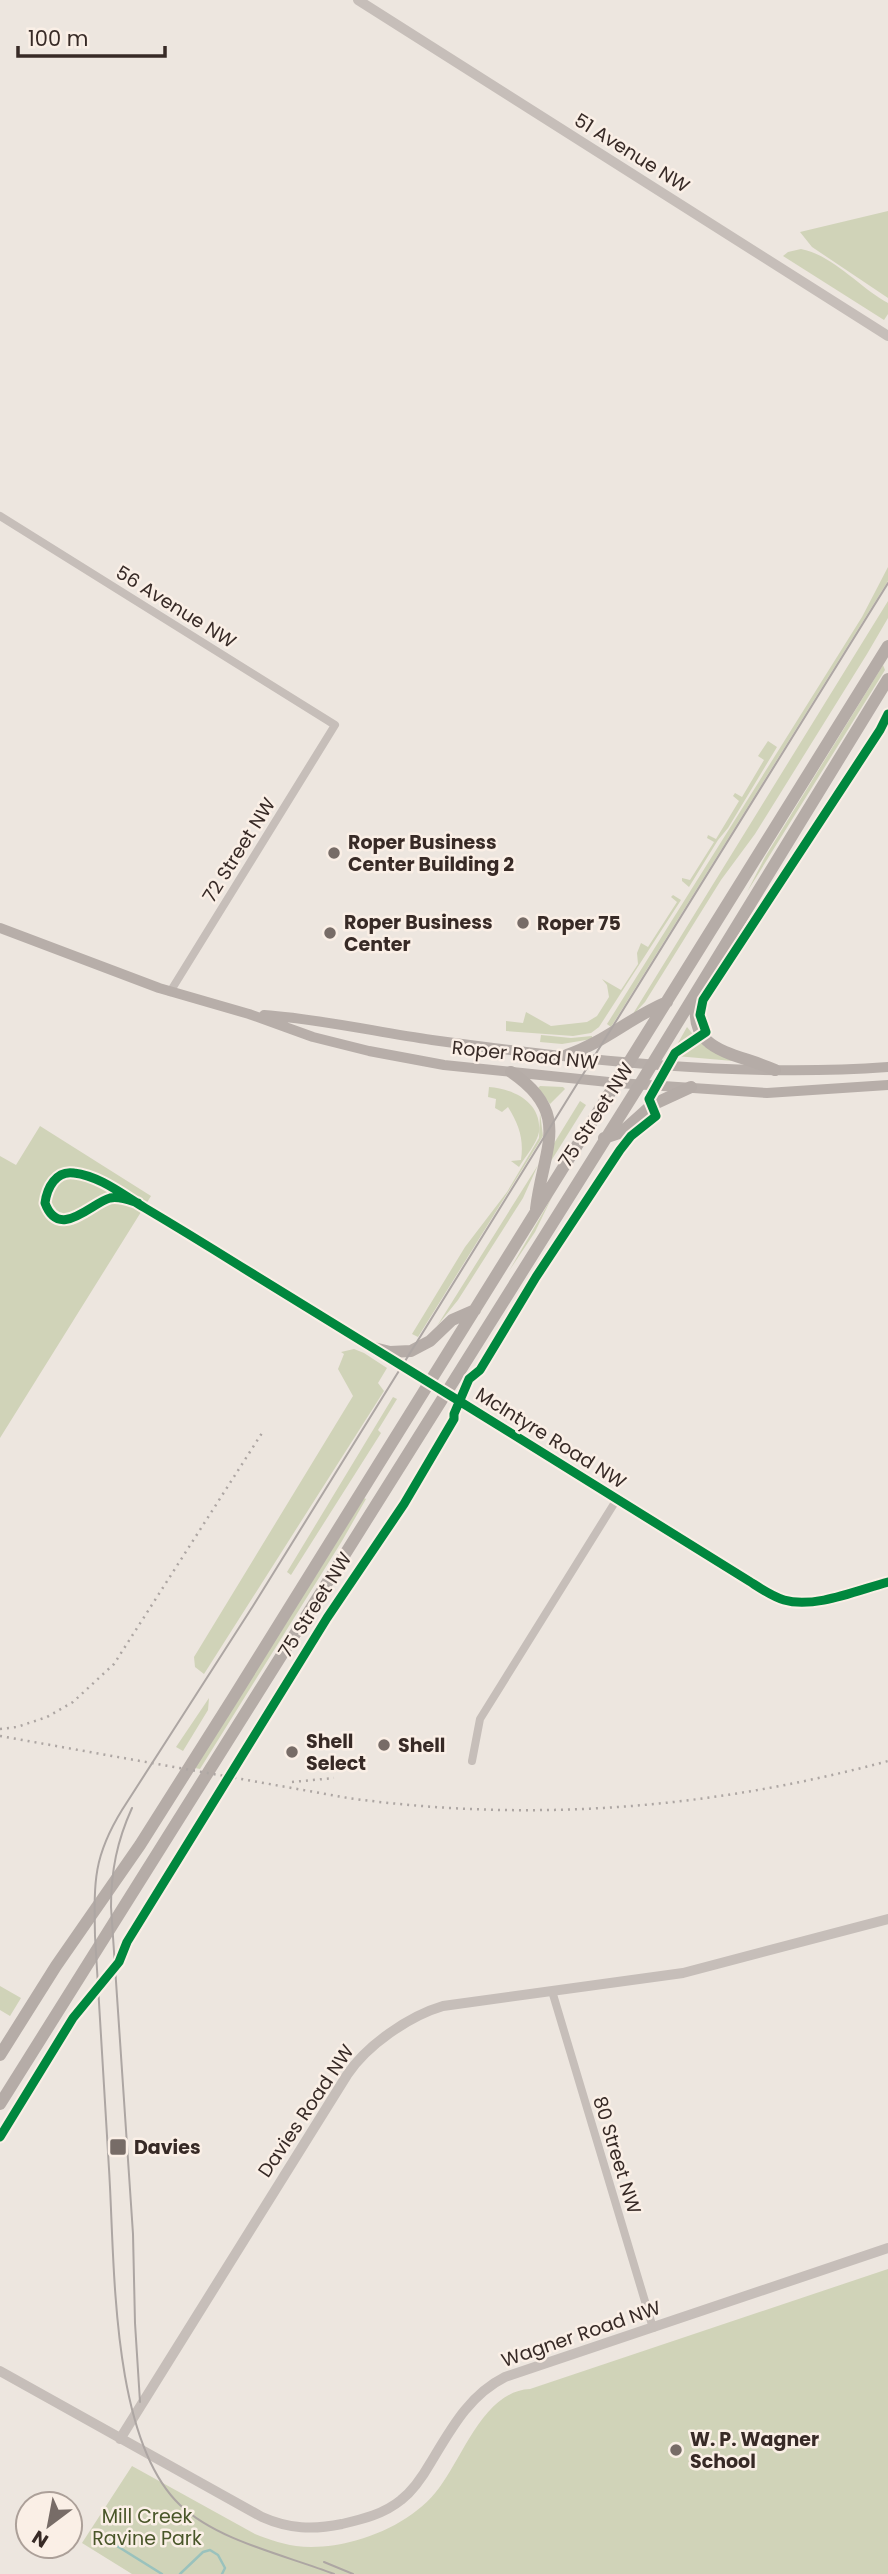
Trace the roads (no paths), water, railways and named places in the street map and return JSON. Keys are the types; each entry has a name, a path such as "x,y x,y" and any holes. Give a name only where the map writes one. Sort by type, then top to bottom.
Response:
{"main road":[{"name":"75 Street NW","path":"0,2055 56,1966 147,1834 887,649"},
{"name":"75 Street NW","path":"0,2104 640,1084 888,679"},
{"name":"Roper Road NW","path":"0,928 170,992 249,1014 313,1037 358,1049 444,1065 618,1083 767,1093 888,1085"},
{"path":"701,982 694,1015 701,1035 719,1049 775,1070"},
{"path":"567,1055 602,1041 642,1012 667,1001"},
{"name":"Roper Road NW","path":"249,1014 310,1018 362,1030 653,1063 775,1070 888,1067"},
{"path":"511,1072 541,1098 548,1119 548,1142 535,1214"},
{"path":"604,1139 622,1132 652,1105 691,1087"},
{"path":"374,1348 390,1352 411,1352 430,1341 452,1320 475,1310"}],"street":[{"name":"51 Avenue NW","path":"358,0 888,336"},
{"name":"56 Avenue NW","path":"0,516 335,725"},
{"name":"72 Street NW","path":"170,992 335,725"},
{"name":"McIntyre Road NW","path":"138,1203 110,1198 77,1217 65,1220 53,1215 45,1203 52,1182 62,1174 72,1172 110,1187 138,1203 374,1348 780,1599 796,1603 811,1602 888,1582"},
{"name":"McIntyre Road NW","path":"472,1761 480,1719 617,1499"},
{"name":"Davies Road NW","path":"120,2439 359,2057 381,2040 436,2008 660,1977 704,1968 888,1919"},
{"name":"80 Street NW","path":"552,1991 653,2328"},
{"name":"Wagner Road NW","path":"0,2371 278,2524 312,2528 343,2524 377,2514 403,2499 419,2481 467,2407 491,2384 512,2374 888,2248"}],"waterway":[{"path":"101,2536 162,2574"},
{"path":"180,2574 203,2552 210,2550 218,2555 225,2568 222,2574"}],"tram line":[{"path":"334,2574 233,2538 196,2518 180,2505 157,2475 140,2437 128,2394 116,2298 95,1936 95,1885 100,1856 122,1810 253,1606 888,583"},
{"path":"132,1808 116,1856 111,1907 133,2234 140,2402"},
{"path":"324,2562 353,2574"}],"railway":[{"path":"0,1729 17,1727 47,1717 73,1702 114,1664 262,1433"},
{"path":"0,1736 348,1798 484,1810 620,1807 687,1800 755,1791 888,1761"},
{"path":"292,1782 334,1778"}],"place":[{"name":"Roper Business Center Building 2","path":"334,853"},
{"name":"Roper 75","path":"523,923"},
{"name":"Roper Business Center","path":"330,933"},
{"name":"Shell","path":"384,1745"},
{"name":"Shell Select","path":"292,1752"},
{"name":"Davies","path":"118,2147"},
{"name":"W. P. Wagner School","path":"676,2450"}],"park label":[{"name":"Mill Creek Ravine Park","path":"147,2527"}]}
